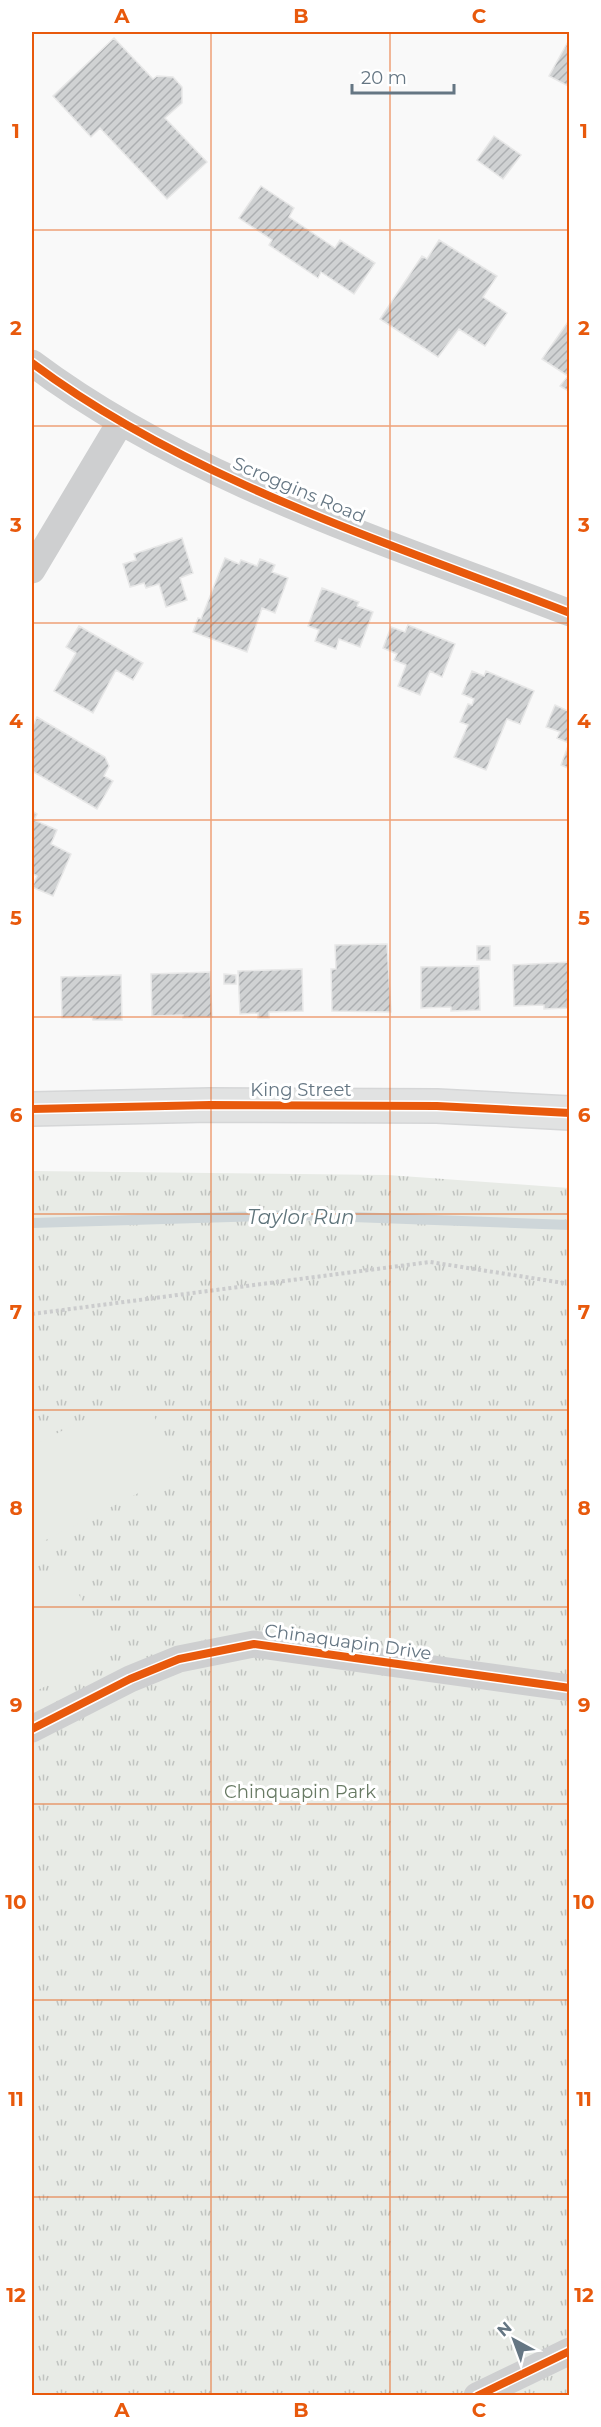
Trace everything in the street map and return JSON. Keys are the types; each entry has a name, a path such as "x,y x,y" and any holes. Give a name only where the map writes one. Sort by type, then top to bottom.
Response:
{"main road":[{"name":"King Street","path":"32,1109 210,1105 437,1106 570,1113"}],"street":[{"name":"Scroggins Road","path":"32,363 120,423 267,496 570,613"},
{"path":"32,570 120,423"},
{"name":"Chinaquapin Drive","path":"32,1729 130,1678 179,1659 254,1644 570,1688"},
{"path":"477,2396 570,2351"}],"path":[{"path":"32,1314 430,1262 570,1284"}],"green space":[{"name":"Chinquapin Park","path":"32,1171 388,1175 569,1188 569,2395 32,2396"},
{"path":"141,1391 182,1471 32,1547 32,1446"},
{"path":"65,1568 110,1654 32,1693 32,1584"}],"building":[{"path":"114,38 153,79 157,76 173,77 182,87 182,103 165,118 207,162 167,199 100,128 91,137 53,96"},
{"path":"570,38 570,87 549,76"},
{"path":"494,136 521,155 503,179 477,160"},
{"path":"261,186 294,208 289,217 335,248 340,240 375,263 354,294 321,272 318,278 269,245 272,240 239,218"},
{"path":"439,240 497,276 483,297 507,313 485,346 459,329 438,357 380,319 422,256 427,259"},
{"path":"570,319 570,392 560,386 568,376 542,359"},
{"path":"182,538 193,573 180,578 187,600 166,607 159,584 146,588 144,583 130,587 123,564 136,560 134,554"},
{"path":"225,558 239,564 241,560 257,566 260,559 275,565 272,572 288,578 275,613 262,608 247,652 193,632 198,618 201,619"},
{"path":"322,588 359,602 357,606 373,612 360,647 339,639 336,649 315,641 319,630 308,626"},
{"path":"408,625 455,644 442,677 430,671 420,695 398,686 406,665 394,660 397,654 383,648 391,627 405,632"},
{"path":"79,626 143,663 133,680 116,670 93,713 54,691 76,653 66,647"},
{"path":"472,671 484,676 486,671 534,691 520,724 507,719 486,770 454,757 468,725 460,722 468,704 472,705 474,699 462,694"},
{"path":"555,705 568,711 570,707 570,769 561,765 569,743 557,738 560,732 546,727"},
{"path":"37,717 105,757 109,766 104,776 113,781 97,809 32,771 32,728"},
{"path":"32,811 37,814 34,820 57,830 51,844 71,854 53,896 32,887 37,876 32,873"},
{"path":"387,944 391,1012 332,1011 331,969 336,969 335,945"},
{"path":"477,946 490,946 490,960 477,960"},
{"path":"570,962 570,1008 544,1009 544,1005 514,1006 513,965"},
{"path":"479,966 480,1010 451,1011 451,1007 421,1008 421,967"},
{"path":"302,969 303,1011 269,1012 269,1018 258,1018 258,1013 240,1014 238,971"},
{"path":"210,972 212,1017 152,1016 151,974"},
{"path":"224,974 236,975 236,984 224,984"},
{"path":"121,975 122,1020 93,1020 92,1017 62,1018 61,977"}],"waterway":[{"name":"Taylor Run","path":"32,1223 297,1215 570,1225"}],"cycle path":[{"path":"32,363 92,404 156,442 223,475 361,534 570,613"},
{"path":"32,1109 210,1105 437,1106 570,1113"},
{"path":"32,1729 130,1679 179,1659 254,1644 570,1688"},
{"path":"477,2396 570,2351"}]}
